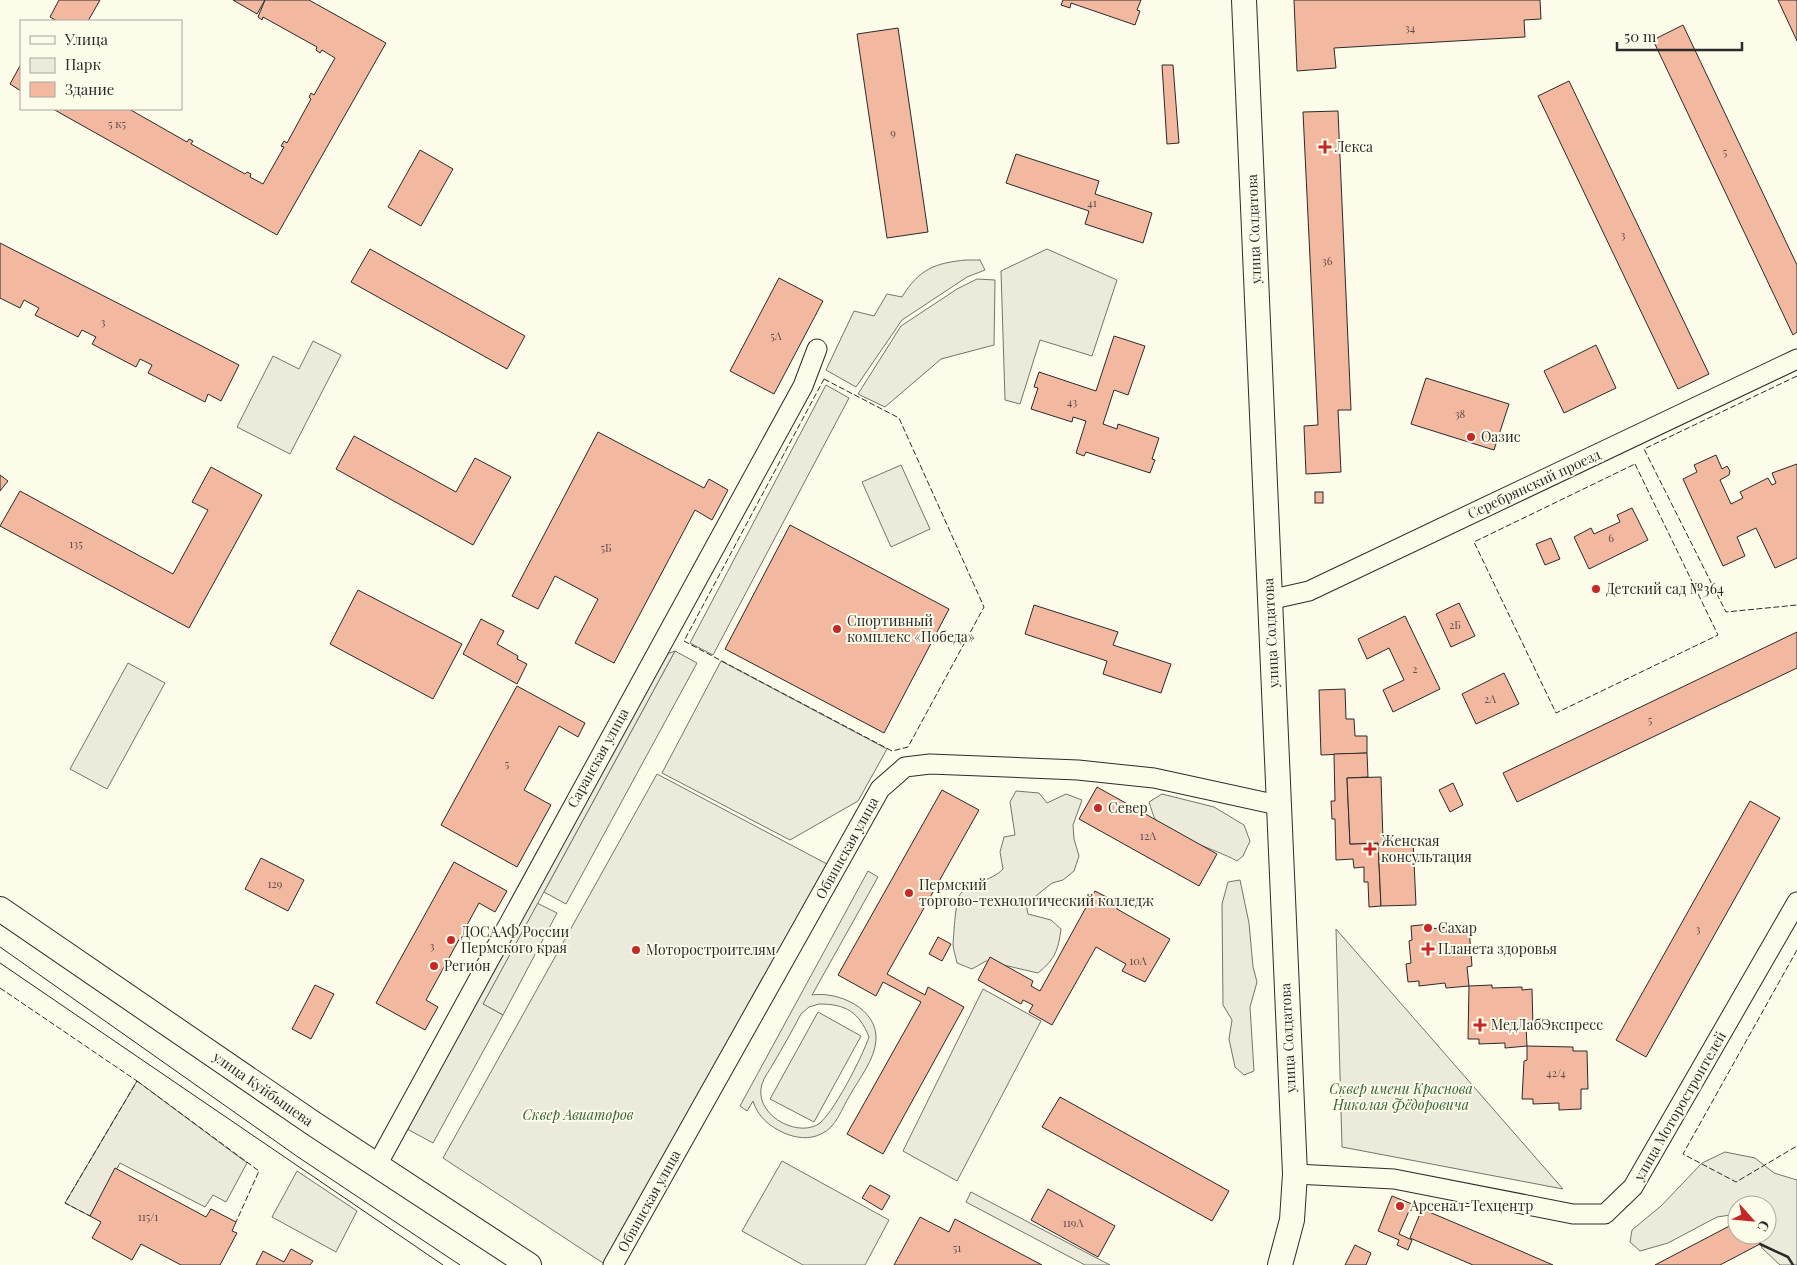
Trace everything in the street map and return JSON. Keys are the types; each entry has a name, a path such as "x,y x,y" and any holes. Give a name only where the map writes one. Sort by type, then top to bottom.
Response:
{"main road":[{"name":"улица Солдатова","path":"1244,0 1295,1174 1292,1220 1280,1265"},
{"name":"улица Куйбышева","path":"0,909 377,1165 528,1265"}],"street":[{"name":"Саранская улица","path":"377,1165 803,386 817,349"},
{"name":"Серебрянский проезд","path":"1269,600 1309,591 1797,359"},
{"name":"Обвинская улица","path":"613,1265 880,789 905,767 930,764 1078,770 1154,778 1278,805"},
{"name":"улица Моторостроителей","path":"1295,1174 1394,1179 1565,1213 1604,1214 1634,1187 1797,902"}],"green space":[{"path":"1047,249 1117,280 1092,356 1040,340 1020,404 1005,400 1001,271"},
{"path":"980,260 985,270 967,277 902,320 856,387 826,370 854,311 874,316 887,294 902,297 908,287 929,269 945,263"},
{"path":"977,279 995,280 994,345 941,359 885,407 858,394 901,326 957,289"},
{"path":"901,465 930,529 891,547 862,482"},
{"path":"675,651 697,663 566,904 544,892"},
{"name":"Сквер Авиаторов","path":"657,774 827,864 606,1265 443,1158"},
{"path":"1016,791 1039,793 1047,803 1066,794 1082,800 1073,825 1074,839 1079,856 1074,871 1063,880 1052,883 1026,904 1028,914 1051,920 1061,929 1059,943 1052,959 1038,973 986,961 972,969 957,963 953,949 956,908 962,892 994,876 1003,869 1000,852 1004,837 1015,835 1010,802"},
{"path":"1162,794 1214,807 1244,825 1250,841 1243,856 1237,861 1183,838 1164,827 1155,819 1149,802"},
{"path":"868,871 878,877 812,995 822,994 844,999 854,1004 870,1019 875,1029 876,1040 873,1054 866,1069 835,1122 826,1131 816,1136 798,1137 779,1130 761,1116 753,1101 747,1111 740,1106","holes":["828,1004 850,1011 861,1021 869,1037 846,1085 831,1110 817,1125 808,1128 797,1128 787,1125 769,1113 761,1095 762,1084 801,1014 809,1007"]},
{"path":"1240,880 1249,923 1253,967 1257,982 1250,1007 1254,1071 1244,1075 1235,1067 1229,1039 1232,1020 1223,1005 1222,904 1228,882"},
{"path":"537,903 557,913 503,1015 483,1004"},
{"name":"Сквер имени Краснова Николая Фёдоровича","path":"1336,929 1563,1189 1342,1147"},
{"path":"818,1012 861,1036 814,1122 770,1099"},
{"path":"1725,1152 1755,1158 1774,1173 1797,1180 1797,1265 1780,1265 1761,1245 1777,1245 1777,1195 1727,1195 1727,1216 1717,1217 1668,1243 1640,1251 1630,1242 1632,1230 1661,1206 1702,1163"}],"shaded area":[{"path":"313,341 341,355 290,454 237,427 273,356 299,369"},
{"path":"826,385 849,398 713,655 690,643"},
{"path":"675,651 483,1004 503,1015 433,1143 398,1124 658,657"},
{"path":"721,661 887,749 858,801 790,840 662,773"},
{"path":"128,663 165,683 107,789 70,769"},
{"path":"983,989 1041,1021 957,1181 903,1151"},
{"path":"137,1081 247,1163 226,1202 213,1195 205,1207 120,1163 90,1216 65,1203"},
{"path":"782,1161 889,1220 865,1265 803,1265 742,1231"},
{"path":"297,1171 357,1211 336,1252 272,1217"},
{"path":"971,1192 1110,1265 1085,1265 966,1202"}],"building":[{"path":"59,0 100,0 89,20 55,20 50,17"},
{"path":"233,0 265,0 257,14"},
{"path":"265,0 309,0 386,43 277,235 55,110 131,110 187,142 189,139 193,141 191,144 245,174 247,172 251,174 250,177 263,184 284,147 281,146 284,141 287,143 311,99 309,97 311,93 314,95 335,58 322,50 320,53 316,50 317,47 263,17 262,20 258,17"},
{"path":"1063,0 1141,0 1137,10 1140,11 1135,25 1071,3 1070,8 1061,5"},
{"path":"1294,0 1540,0 1541,19 1524,20 1525,37 1334,48 1336,68 1297,71"},
{"path":"1778,0 1797,0 1797,41"},
{"path":"1683,25 1797,265 1797,332 1793,335 1653,40"},
{"path":"898,28 928,232 887,238 857,34"},
{"path":"1162,65 1173,65 1179,143 1167,144"},
{"path":"20,66 20,90 10,84"},
{"path":"1569,81 1709,374 1678,389 1538,96"},
{"path":"1338,111 1351,410 1338,410 1341,472 1306,474 1304,426 1318,425 1303,112"},
{"path":"420,150 453,169 421,226 388,207"},
{"path":"1016,154 1099,181 1095,194 1152,213 1143,243 1085,224 1089,211 1006,183"},
{"path":"0,243 239,365 221,401 208,394 205,402 148,373 152,365 140,359 136,367 92,344 96,337 82,330 78,337 35,315 39,308 24,300 20,308 0,298"},
{"path":"370,249 525,336 507,369 351,282"},
{"path":"779,278 823,301 774,394 730,371"},
{"path":"1114,336 1145,346 1128,395 1114,390 1103,424 1117,429 1118,424 1159,438 1152,459 1155,460 1150,473 1086,452 1084,456 1076,453 1086,421 1073,417 1072,422 1031,409 1038,388 1034,387 1039,372 1096,391"},
{"path":"1596,345 1616,388 1564,413 1544,371"},
{"path":"1426,378 1509,404 1494,450 1411,424"},
{"path":"598,432 704,488 709,479 728,490 712,520 695,510 614,663 575,643 598,599 555,576 538,609 512,596"},
{"path":"354,436 456,492 475,458 511,477 473,545 336,469"},
{"path":"1716,455 1722,469 1727,466 1730,471 1729,475 1720,480 1731,504 1743,498 1740,492 1768,478 1772,485 1776,483 1772,473 1797,464 1797,558 1775,568 1756,528 1737,537 1745,556 1723,566 1683,479 1697,472 1694,465"},
{"path":"211,467 262,495 189,628 0,526 20,491 173,574 208,510 192,502"},
{"path":"0,475 8,481 0,491"},
{"path":"1315,492 1323,492 1323,503 1315,503"},
{"path":"1632,508 1648,540 1589,569 1574,537 1591,528 1594,534 1620,522 1617,515"},
{"name":"Спортивный комплекс «Победа»","path":"790,525 949,609 884,733 725,649"},
{"path":"1551,538 1560,559 1545,565 1536,544"},
{"path":"358,590 462,644 433,699 330,644"},
{"path":"1459,603 1475,636 1451,647 1436,614"},
{"path":"1034,605 1118,632 1113,645 1171,664 1161,693 1103,674 1107,661 1025,634"},
{"path":"1405,616 1440,689 1393,712 1383,690 1404,680 1389,648 1367,659 1358,639"},
{"path":"481,619 504,631 497,644 518,656 517,659 527,664 517,684 463,654"},
{"path":"1797,632 1797,668 1517,802 1503,773"},
{"path":"1504,673 1519,704 1476,724 1462,694"},
{"path":"517,686 585,723 578,737 559,726 524,790 551,805 517,867 441,825"},
{"path":"1345,689 1346,719 1354,719 1355,736 1367,736 1367,753 1321,755 1319,690"},
{"path":"1367,753 1368,777 1347,778 1350,844 1378,843 1381,906 1369,907 1368,882 1364,882 1364,867 1354,868 1353,859 1336,860 1335,819 1332,819 1331,801 1335,801 1334,754"},
{"path":"1381,777 1383,841 1413,840 1416,905 1381,906 1378,843 1350,844 1347,778"},
{"path":"1453,783 1463,805 1450,812 1439,790"},
{"path":"1097,787 1217,854 1199,886 1079,819"},
{"name":"Пермский торгово-технологический колледж","path":"942,790 979,810 887,974 925,995 928,987 964,1007 883,1154 847,1134 921,1002 883,982 876,996 838,975"},
{"path":"1750,801 1780,818 1646,1057 1616,1040"},
{"path":"261,858 304,880 288,911 245,889"},
{"path":"454,862 507,891 495,912 479,903 426,1000 438,1007 425,1030 376,1003"},
{"path":"1095,891 1118,903 1117,909 1170,939 1145,982 1122,971 1126,964 1096,947 1052,1025 1029,1012 1033,1005 1023,1000 1021,1004 978,980 990,957 1033,981 1031,986 1040,991"},
{"path":"1430,924 1430,929 1458,926 1458,929 1469,928 1472,966 1467,967 1469,986 1446,988 1445,983 1419,986 1419,981 1408,982 1406,964 1411,963 1409,941 1412,940 1411,926"},
{"path":"938,937 951,944 942,961 929,954"},
{"path":"315,985 334,994 311,1039 292,1029"},
{"path":"1492,985 1492,988 1522,987 1522,990 1532,989 1533,1027 1526,1027 1527,1046 1505,1048 1505,1043 1479,1044 1479,1039 1468,1039 1469,986"},
{"path":"1527,1046 1573,1047 1573,1051 1587,1051 1588,1089 1581,1089 1581,1109 1559,1110 1559,1103 1533,1104 1533,1099 1522,1099 1524,1061 1527,1060"},
{"path":"1060,1097 1229,1191 1212,1221 1042,1127"},
{"path":"115,1168 206,1217 211,1209 236,1222 232,1231 237,1233 220,1265 181,1265 141,1244 132,1260 92,1238 101,1222 90,1216"},
{"path":"870,1185 890,1196 882,1210 862,1198"},
{"path":"1048,1189 1115,1226 1098,1257 1031,1220"},
{"path":"1392,1196 1412,1204 1399,1234 1412,1240 1408,1250 1397,1245 1399,1240 1378,1231"},
{"path":"1422,1209 1553,1265 1473,1265 1410,1238"},
{"path":"920,1217 949,1232 955,1219 1042,1265 894,1265"},
{"path":"1727,1227 1727,1245 1758,1245 1720,1265 1655,1265"},
{"path":"1355,1245 1371,1253 1366,1265 1345,1265"},
{"path":"291,1249 313,1261 310,1265 256,1265 263,1251 284,1262"}],"tram line":[{"path":"0,947 298,1157 460,1265"},
{"path":"0,963 443,1265"}],"fence":[{"path":"1797,376 1644,449 1726,612 1797,605"},
{"path":"824,379 899,418 984,607 908,747 892,751 684,641 824,379"},
{"path":"1635,464 1718,635 1556,713 1474,542 1635,464"},
{"path":"1797,950 1683,1154 1736,1182 1797,1146"},
{"path":"0,988 137,1081 65,1203 90,1216"},
{"path":"137,1081 259,1171 236,1222"}],"wall":[{"path":"1762,1245 1788,1257 1793,1265"}],"place":[{"name":"Лекса","path":"1325,147"},
{"name":"Оазис","path":"1471,437"},
{"name":"Детский сад №364","path":"1596,589"},
{"name":"Спортивный комплекс «Победа»","path":"837,629"},
{"name":"Север","path":"1098,808"},
{"name":"Женская консультация","path":"1370,849"},
{"name":"Пермский торгово-технологический колледж","path":"909,893"},
{"name":"Сахар","path":"1428,928"},
{"name":"ДОСААФ России Пермского края","path":"451,940"},
{"name":"Планета здоровья","path":"1428,949"},
{"name":"Моторостроителям","path":"636,950"},
{"name":"Регион","path":"434,966"},
{"name":"МедЛабЭкспресс","path":"1480,1025"},
{"name":"Арсенал-Техцентр","path":"1400,1206"}]}
